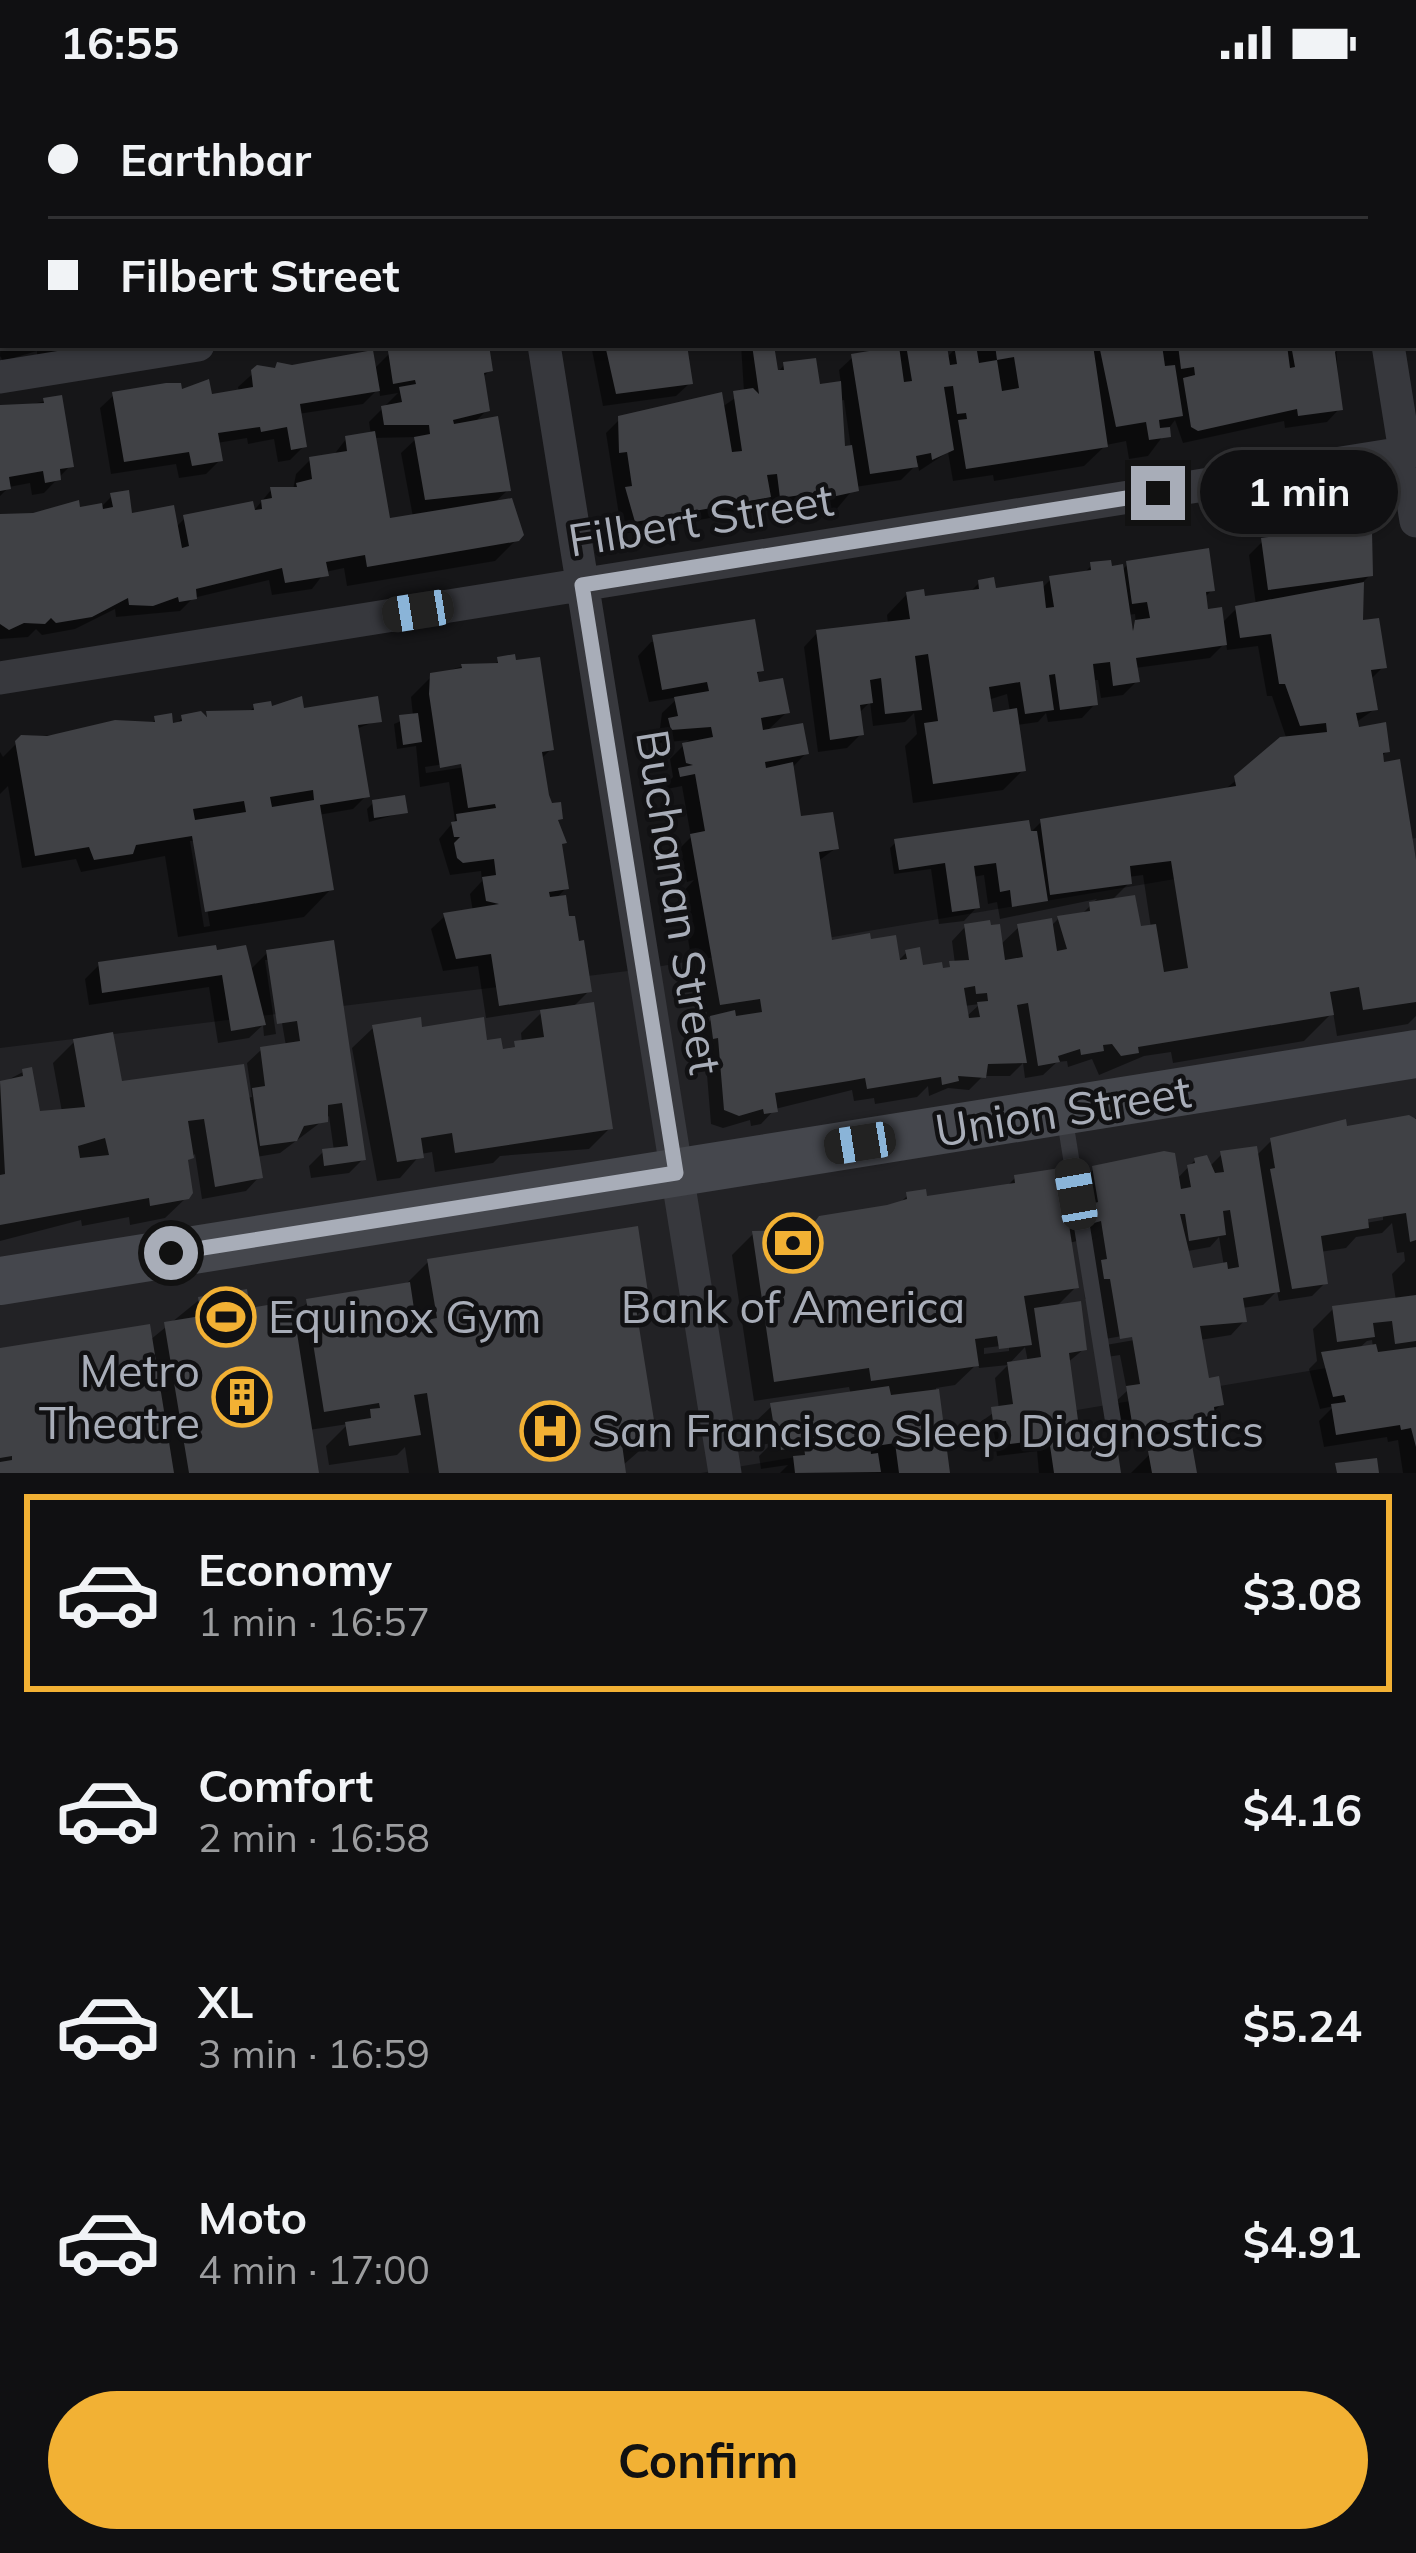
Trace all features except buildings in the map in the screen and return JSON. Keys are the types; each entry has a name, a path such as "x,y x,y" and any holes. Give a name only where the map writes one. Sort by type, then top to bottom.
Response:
{"street":[{"path":"0,377 179,348"},
{"name":"Buchanan Street","path":"544,348 725,1473"},
{"path":"1389,348 1410,452 1416,521"},
{"name":"Filbert Street","path":"0,678 1410,452"},
{"name":"Union Street","path":"0,1281 1416,1054"}],"lane":[{"path":"1064,1110 1114,1427"}],"shaded area":[{"path":"1416,838 1416,1353 701,1473 0,1473 0,1048 644,969"}],"place":[{"name":"Bank of America","path":"793,1243"},
{"name":"Equinox Gym","path":"226,1317"},
{"name":"Metro Theatre","path":"242,1397"},
{"name":"San Francisco Sleep Diagnostics","path":"550,1431"}],"route":[{"path":"171,1253 676,1173 582,585 1158,493"}]}
